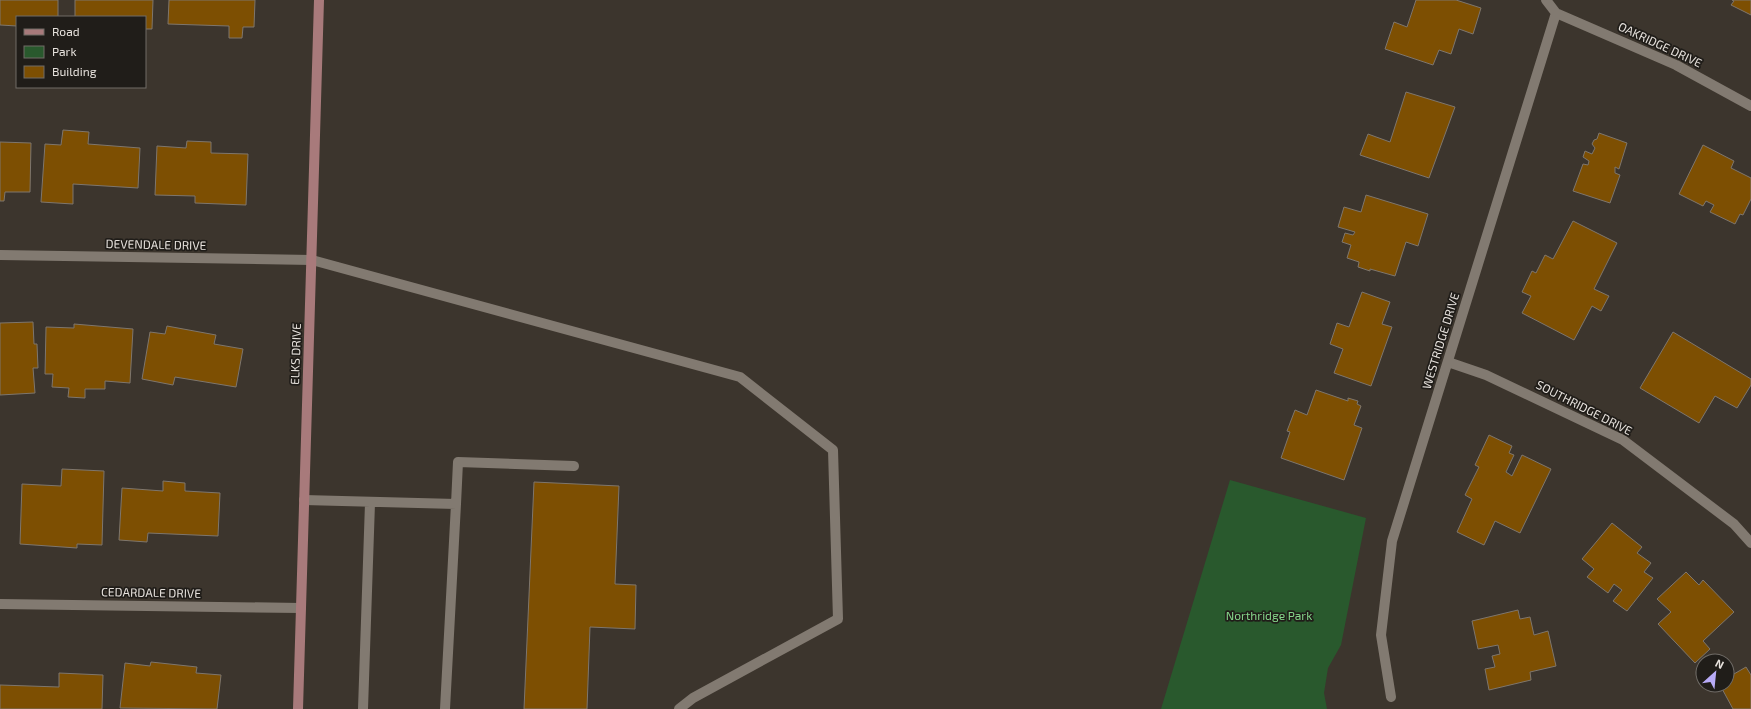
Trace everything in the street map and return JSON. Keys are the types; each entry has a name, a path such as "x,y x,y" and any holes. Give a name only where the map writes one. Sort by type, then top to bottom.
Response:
{"main road":[{"name":"ELKS DRIVE","path":"298,709 320,0"}],"street":[{"path":"1546,0 1556,13"},
{"name":"OAKRIDGE DRIVE","path":"1556,13 1676,65 1751,106"},
{"name":"WESTRIDGE DRIVE","path":"1391,697 1381,635 1392,541 1556,13"},
{"name":"DEVENDALE DRIVE","path":"0,255 312,260 740,377 833,450 838,619 693,698 679,709"},
{"name":"SOUTHRIDGE DRIVE","path":"1448,362 1486,375 1623,440 1734,524 1751,543"},
{"path":"445,709 458,462 574,466"},
{"path":"304,500 370,503 456,504"},
{"path":"363,709 370,503"},
{"name":"CEDARDALE DRIVE","path":"0,604 301,608"}],"green space":[{"name":"Northridge Park","path":"1230,480 1366,518 1341,645 1328,668 1324,693 1327,709 1161,709"}],"building":[{"path":"0,0 58,0 58,16 16,16 16,26 0,25"},
{"path":"75,0 153,0 152,29 146,29 146,16 75,16"},
{"path":"169,0 255,0 254,27 243,27 242,38 229,38 229,26 168,24"},
{"path":"1416,0 1456,0 1481,8 1473,34 1459,29 1451,54 1439,50 1433,65 1385,49 1394,22 1407,27"},
{"path":"1732,0 1751,0 1751,15 1731,5 1734,1"},
{"path":"1406,92 1455,107 1429,178 1360,155 1368,134 1390,142"},
{"path":"63,130 89,132 88,144 140,148 138,188 73,184 73,204 41,202 45,144 61,145"},
{"path":"1599,133 1627,143 1619,169 1615,167 1615,173 1620,175 1610,203 1573,191 1583,164 1588,165 1589,161 1583,157 1585,151 1592,154 1595,148 1592,144 1594,140 1597,139"},
{"path":"187,141 211,142 211,153 248,154 246,205 195,203 195,196 155,195 157,146 186,148"},
{"path":"0,142 31,143 30,192 5,192 4,201 0,201"},
{"path":"1703,145 1734,161 1731,168 1751,178 1751,199 1743,215 1740,214 1735,224 1710,212 1714,205 1706,201 1703,206 1679,194"},
{"path":"1366,195 1428,214 1418,246 1406,242 1395,276 1358,267 1359,262 1347,258 1351,245 1342,242 1345,233 1353,235 1355,232 1338,227 1344,207 1361,212"},
{"path":"1573,221 1617,243 1594,289 1609,296 1601,311 1592,306 1574,340 1522,313 1531,296 1522,292 1532,271 1536,273 1545,255 1553,259"},
{"path":"1362,292 1390,302 1382,324 1392,327 1371,386 1334,373 1343,349 1330,344 1337,323 1349,327"},
{"path":"33,322 34,344 37,344 38,368 33,368 35,393 0,395 0,323"},
{"path":"74,324 133,329 130,383 105,381 105,389 85,389 85,398 68,397 69,388 52,387 53,374 45,374 46,327 74,328"},
{"path":"167,326 216,335 214,344 243,349 236,387 175,377 173,385 142,379 150,332 165,334"},
{"path":"1673,332 1751,379 1751,385 1737,408 1715,396 1699,423 1640,388"},
{"path":"1316,390 1348,401 1348,398 1358,401 1357,404 1361,406 1354,425 1362,428 1344,480 1281,458 1290,432 1287,431 1295,410 1307,415"},
{"path":"1489,435 1512,446 1509,453 1514,455 1506,472 1512,476 1522,455 1551,469 1520,533 1495,521 1484,545 1457,532 1472,499 1465,495 1479,467 1475,465"},
{"path":"62,469 104,471 102,545 77,544 77,548 20,544 22,484 61,486"},
{"path":"163,481 185,483 185,491 220,493 218,536 148,533 147,542 119,540 122,488 163,491"},
{"path":"534,482 619,486 615,584 636,585 635,629 590,627 587,709 524,709"},
{"path":"1612,523 1642,547 1637,553 1651,563 1644,572 1653,578 1627,611 1613,601 1622,590 1614,584 1608,593 1587,577 1594,569 1582,559"},
{"path":"1686,572 1699,585 1703,580 1734,612 1703,641 1710,649 1706,653 1695,653 1695,663 1658,624 1671,612 1657,599"},
{"path":"1518,610 1520,619 1530,617 1534,635 1548,631 1556,666 1530,672 1531,680 1489,690 1485,669 1495,667 1492,656 1500,654 1498,645 1478,649 1472,621"},
{"path":"151,662 197,667 196,673 221,675 217,709 120,708 125,663 150,666"},
{"path":"1746,667 1751,675 1751,709 1733,709 1724,693 1735,693 1735,673"},
{"path":"59,673 103,675 102,709 0,709 0,685 59,687"}]}
